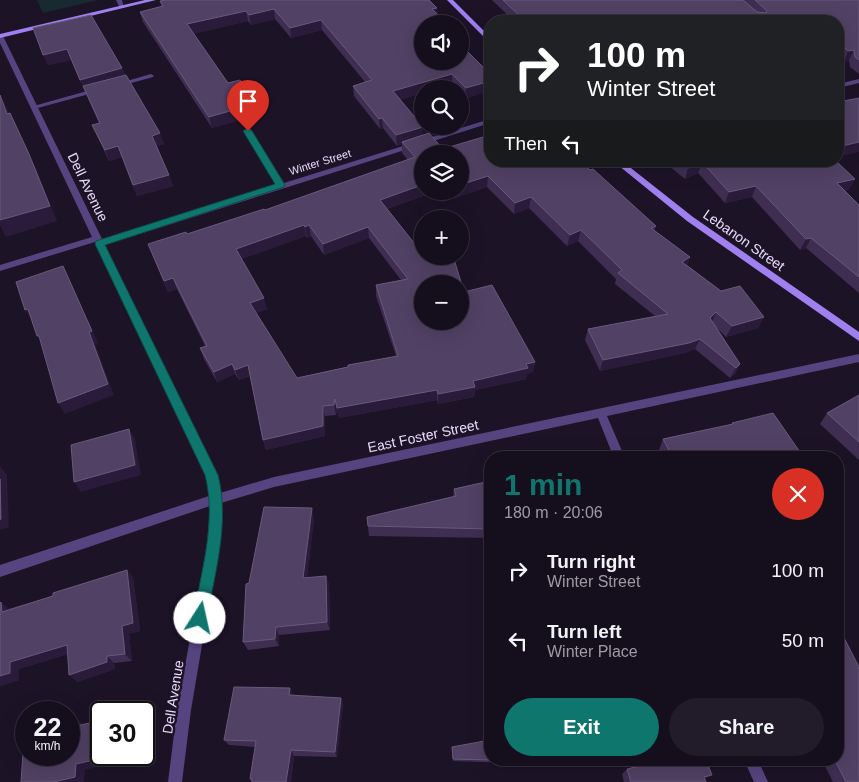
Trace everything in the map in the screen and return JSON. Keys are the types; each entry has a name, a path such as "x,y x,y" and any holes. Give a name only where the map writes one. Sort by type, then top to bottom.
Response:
{"main road":[{"path":"0,36 153,0"},
{"path":"450,0 484,35"},
{"name":"Lebanon Street","path":"625,167 690,219 859,337"}],"street":[{"path":"119,0 122,7"},
{"name":"Dell Avenue","path":"0,36 211,475 216,500 216,524 184,710 175,782"},
{"path":"34,107 150,76"},
{"path":"844,85 859,81"},
{"name":"Winter Street","path":"0,268 98,241 484,123"},
{"path":"248,131 281,185"},
{"name":"East Foster Street","path":"0,571 274,482 859,358"},
{"path":"601,413 617,451"},
{"path":"754,766 761,782"}],"shaded area":[{"path":"37,0 98,0 43,13"}],"building":[{"path":"165,0 429,0 437,8 432,9 438,15 414,15 414,70 469,70 469,53 484,68 484,83 469,87 469,80 458,80 452,74 431,80 414,80 414,85 393,91 414,116 414,130 396,135 382,118 379,119 353,86 372,80 321,20 290,28 274,9 249,15 246,11 187,24 228,83 240,80 258,103 209,117 140,12 163,6 160,1"},
{"path":"503,0 743,0 757,12 766,13 767,11 755,0 859,0 859,60 855,57 854,50 848,51 844,48 844,15 519,15"},
{"path":"91,15 122,68 80,80 67,49 43,55 33,28"},
{"path":"126,75 160,133 152,136 169,175 133,185 118,146 105,150 92,125 100,123 83,86"},
{"path":"0,95 7,114 10,113 29,154 50,206 0,220"},
{"path":"859,98 859,142 844,146 844,101"},
{"path":"423,135 431,135 439,145 414,145 414,156 402,142"},
{"path":"484,137 484,167 587,167 590,170 593,169 656,226 651,228 690,257 682,262 721,291 740,286 764,317 732,326 716,312 710,318 740,364 736,368 700,339 689,343 603,360 588,329 668,314 618,273 622,270 581,230 570,235 531,197 515,203 488,176 469,182 469,145 456,145"},
{"path":"414,157 414,188 380,200 414,243 414,265 456,265 459,275 414,275 414,330 469,330 469,291 492,285 535,362 526,364 528,368 473,381 475,387 438,394 437,390 337,408 335,399 334,405 323,406 323,426 263,440 248,365 235,370 232,364 214,372 200,348 207,346 173,278 164,281 148,244 265,210","holes":["304,225 305,227 309,225 323,244 368,227 408,279 376,285 398,356 348,365 348,367 297,378 250,303 264,298 236,249"]},
{"path":"706,167 842,167 855,179 837,183 859,205 859,277 811,238 806,239 756,186 729,192"},
{"path":"63,266 92,331 89,332 108,384 58,403 39,336 37,336 28,309 25,310 16,282"},
{"path":"859,395 859,442 827,413"},
{"path":"773,413 799,451 669,451 663,439"},
{"path":"129,429 135,465 74,482 71,445"},
{"path":"0,479 1,519 0,520"},
{"path":"484,482 484,529 368,526 367,517 456,496 454,489"},
{"path":"264,507 312,508 303,578 326,576 327,622 276,627 275,639 243,642 246,584 249,583"},
{"path":"127,570 133,623 122,626 125,654 107,656 107,662 69,675 67,645 10,662 10,673 0,676 1,602 2,612 53,596 53,593"},
{"path":"844,638 859,667 859,782 846,782 838,766 844,766"},
{"path":"234,687 290,688 289,695 341,698 335,752 291,750 286,782 252,782 252,779 250,779 256,741 224,740"},
{"path":"90,723 90,761 80,763 80,725"},
{"path":"484,741 484,760 453,759 452,747"},
{"path":"22,766 76,766 75,777 54,782 21,782"},
{"path":"639,766 708,766 712,775 704,777 706,782 631,782 627,769"}],"route":[{"path":"200,618 216,524 215,490 211,475 100,244 281,185 248,131"}]}
